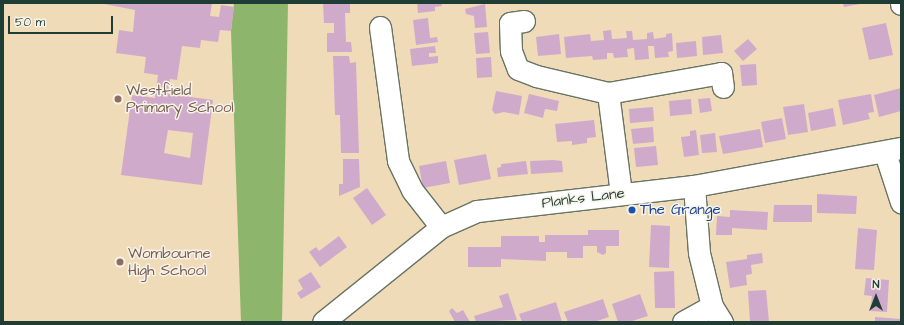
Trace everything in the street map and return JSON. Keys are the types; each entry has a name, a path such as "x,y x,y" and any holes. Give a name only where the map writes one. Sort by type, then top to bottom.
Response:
{"street":[{"path":"524,21 510,23 512,51 518,69 536,76 608,93 721,74 722,87"},
{"path":"380,27 398,161 412,190 441,227"},
{"path":"608,93 621,193"},
{"path":"893,150 901,202"},
{"name":"Planks Lane","path":"323,322 441,227 477,211 621,193 694,186 893,150"},
{"path":"683,322 717,314 699,252 694,186"}],"green space":[{"path":"234,3 288,3 282,322 241,322 231,31"}],"building":[{"path":"99,3 212,3 210,16 219,17 221,5 234,7 231,31 220,30 218,42 201,40 200,48 182,46 177,80 170,79 168,94 213,100 202,185 121,175 132,95 155,98 158,75 144,73 146,57 116,53 119,30 133,32 135,10","holes":["168,130 193,133 190,158 164,153"]},
{"path":"323,3 350,3 350,13 345,13 346,42 351,42 352,52 327,52 327,33 334,33 334,23 324,23"},
{"path":"417,3 441,3 442,6 435,7 435,11 418,13"},
{"path":"843,3 860,3 860,4 844,7"},
{"path":"485,4 487,27 475,28 474,16 466,14 465,9"},
{"path":"428,18 430,38 437,37 438,42 416,45 413,20"},
{"path":"886,23 893,55 869,60 862,28"},
{"path":"611,30 612,39 627,38 626,31 632,31 633,40 647,39 647,33 653,32 654,39 666,37 666,34 672,33 673,51 668,52 669,57 655,58 654,46 648,46 649,59 635,60 634,48 627,49 628,57 614,58 613,53 607,53 607,59 593,60 592,56 566,58 564,37 590,34 591,41 604,40 603,31"},
{"path":"488,32 490,53 476,54 474,33"},
{"path":"559,34 561,54 538,56 536,37"},
{"path":"721,35 723,53 703,55 702,37"},
{"path":"748,39 757,49 743,61 734,51"},
{"path":"696,41 697,56 677,58 676,43"},
{"path":"435,46 436,53 429,53 429,57 438,56 438,63 412,66 410,49"},
{"path":"333,56 349,56 350,63 356,62 359,153 341,153 340,115 335,115"},
{"path":"491,57 492,77 477,78 476,58"},
{"path":"756,64 757,85 742,86 740,65"},
{"path":"901,88 901,111 879,117 874,95"},
{"path":"496,91 522,96 519,115 504,112 495,114 492,110"},
{"path":"529,94 559,101 557,111 545,109 543,118 524,113"},
{"path":"871,94 874,112 868,113 870,119 843,125 838,100"},
{"path":"710,98 712,111 700,113 698,99"},
{"path":"691,99 692,114 670,116 669,101"},
{"path":"804,104 808,132 788,135 783,107"},
{"path":"653,107 654,121 630,123 629,109"},
{"path":"833,108 836,126 811,131 808,113"},
{"path":"782,118 786,139 765,143 761,122"},
{"path":"594,120 596,137 587,138 587,143 572,145 572,141 557,142 555,124"},
{"path":"653,127 654,142 633,144 631,129"},
{"path":"760,129 763,147 723,154 719,136"},
{"path":"696,130 699,155 684,157 681,137 690,136 690,131"},
{"path":"715,133 717,152 702,153 700,135"},
{"path":"656,146 658,165 636,167 634,148"},
{"path":"486,154 491,179 459,185 454,160"},
{"path":"343,159 359,159 360,187 339,196 339,184 343,184"},
{"path":"446,161 450,183 423,188 419,166"},
{"path":"526,161 528,174 498,177 497,168 501,167 501,164"},
{"path":"530,161 562,161 563,172 531,174"},
{"path":"367,188 386,215 372,225 353,198"},
{"path":"817,194 857,196 856,214 817,213"},
{"path":"774,205 812,205 812,222 773,222"},
{"path":"730,210 768,212 767,230 732,228 732,235 716,235 717,216 730,217"},
{"path":"651,225 670,226 669,268 649,267"},
{"path":"858,228 877,230 874,270 855,269"},
{"path":"588,230 619,230 619,246 606,246 606,253 603,255 597,252 597,246 583,246 583,258 567,258 567,252 546,252 546,261 501,259 501,267 468,267 468,247 501,247 501,236 539,236 539,242 545,242 545,235 588,235"},
{"path":"339,236 347,247 320,267 309,252 316,247 319,251"},
{"path":"762,253 763,263 751,265 752,274 746,275 747,285 730,288 726,262 747,259 747,255"},
{"path":"674,271 675,308 655,308 654,272"},
{"path":"311,272 321,287 301,299 297,293 303,289 298,280"},
{"path":"866,278 889,280 887,312 870,311 872,296 864,295"},
{"path":"766,290 769,322 750,322 748,291"},
{"path":"508,293 517,320 476,322 474,316 503,307 499,296"},
{"path":"640,294 648,316 629,322 618,322 612,304"},
{"path":"603,299 609,317 594,322 568,322 564,312"},
{"path":"556,302 562,322 522,322 519,314"},
{"path":"452,308 457,313 463,310 470,322 455,322 449,311"},
{"path":"875,317 901,319 901,322 875,322"}],"place":[{"name":"Westfield Primary School","path":"118,99"},
{"name":"The Grange","path":"632,210"},
{"name":"Wombourne High School","path":"120,262"}]}
